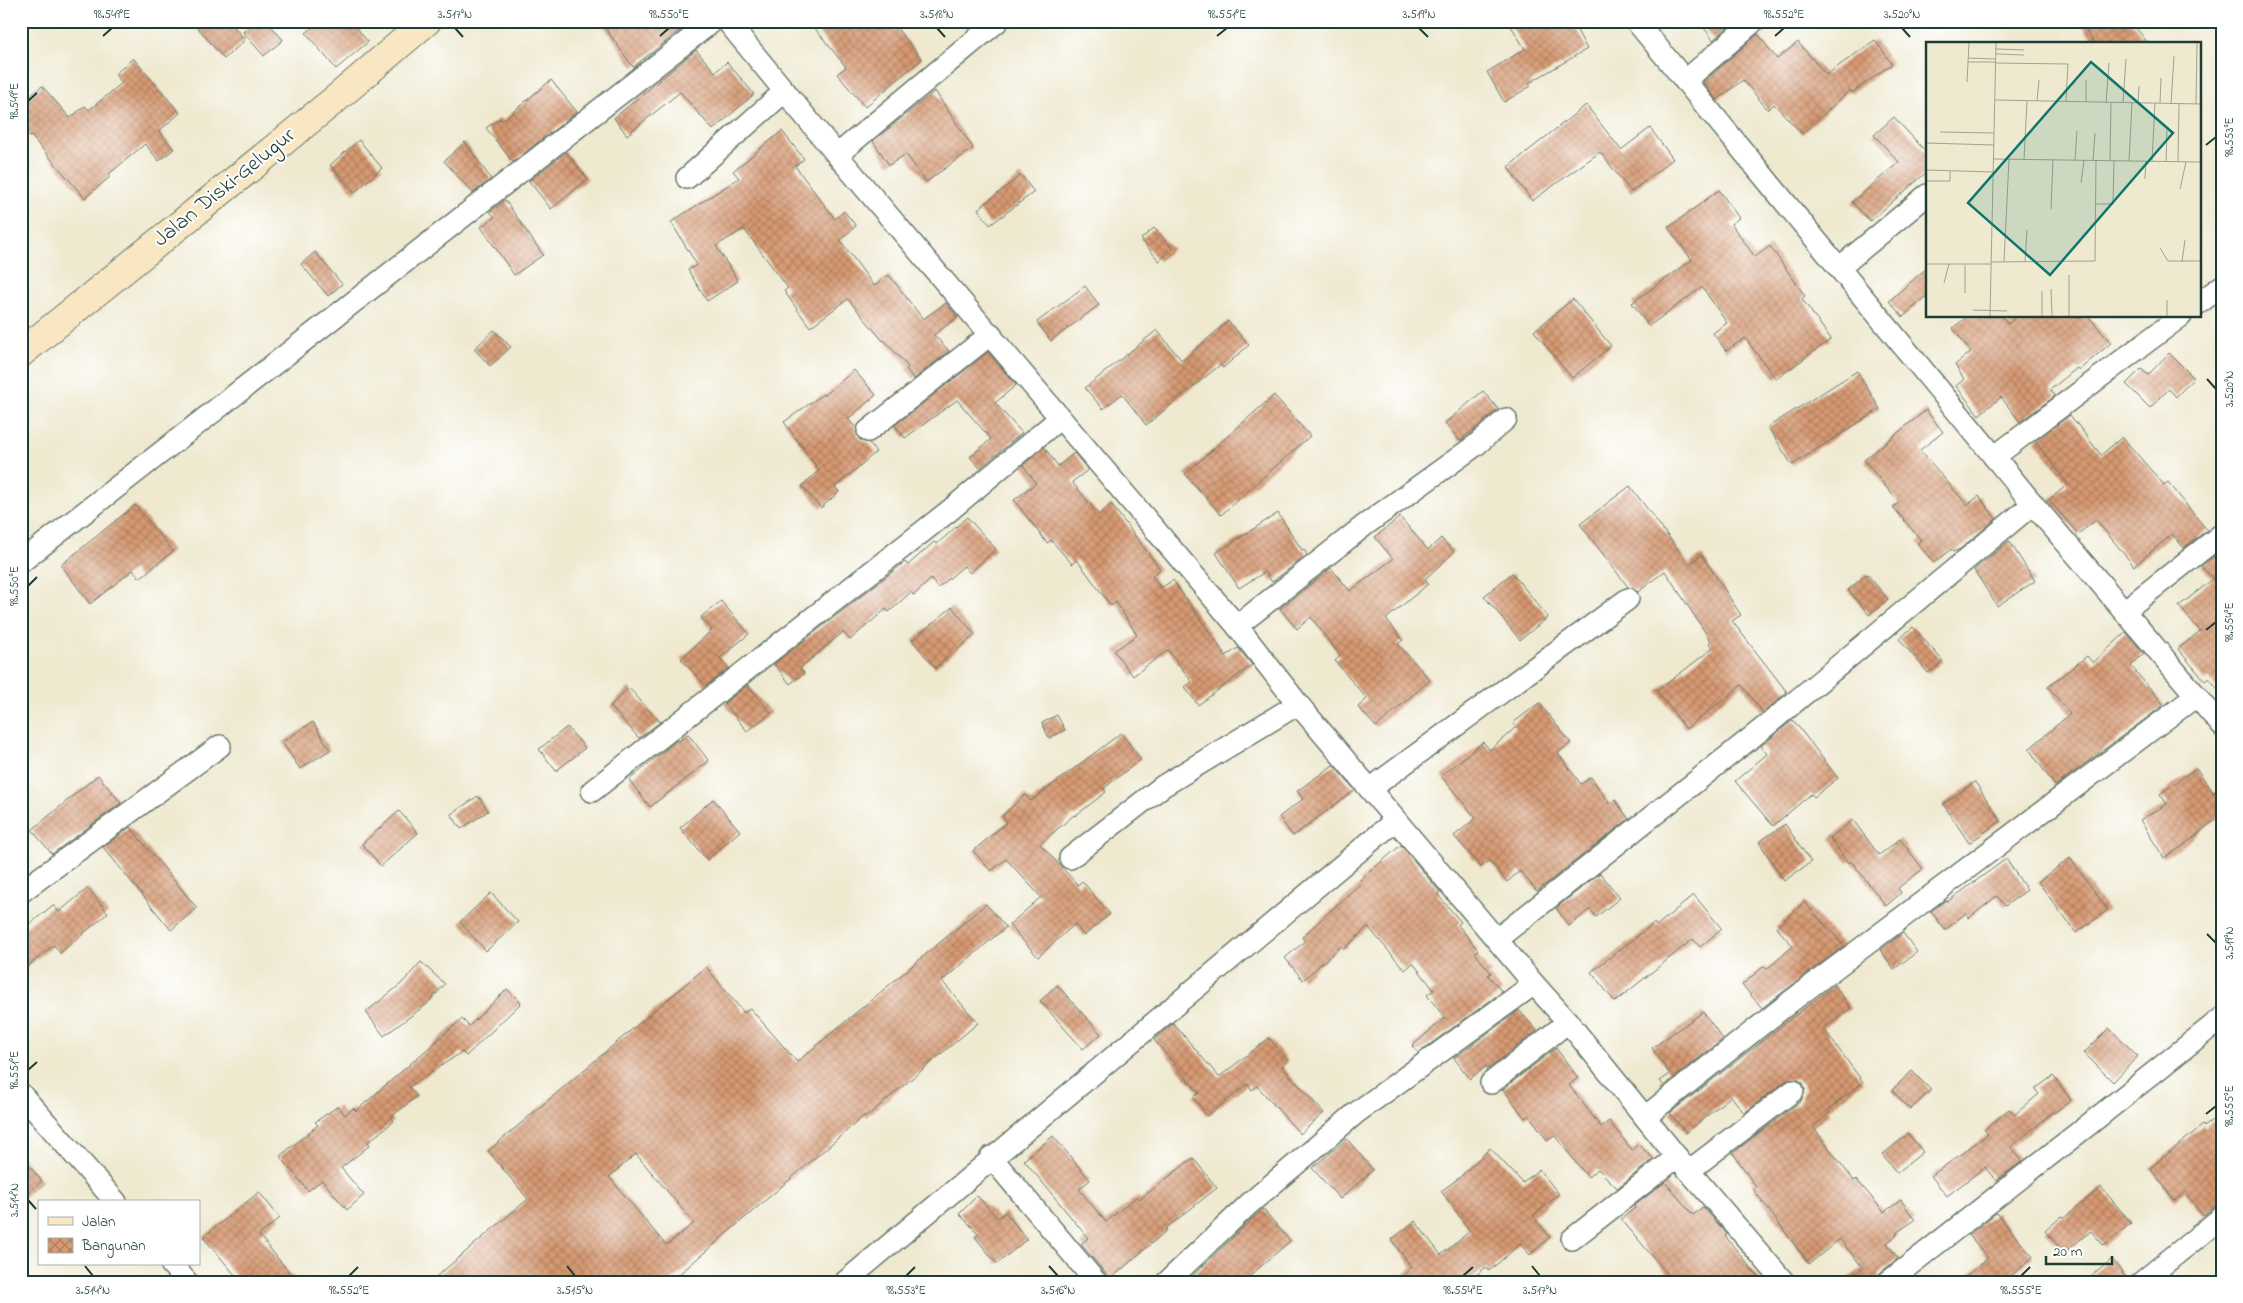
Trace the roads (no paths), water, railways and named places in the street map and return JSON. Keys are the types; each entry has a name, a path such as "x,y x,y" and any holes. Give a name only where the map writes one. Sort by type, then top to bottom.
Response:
{"main road":[{"name":"Jalan Diski–Gelugur","path":"21,353 338,96 427,21"}],"street":[{"path":"21,562 713,21"},
{"path":"727,21 837,155 991,334 1237,626 1298,704 1568,1022 1776,1279"},
{"path":"837,155 998,21"},
{"path":"1636,21 2033,504 2222,726"},
{"path":"1685,81 1754,21"},
{"path":"687,178 785,91"},
{"path":"1839,268 1926,196"},
{"path":"2200,302 2222,286"},
{"path":"1994,457 2179,318"},
{"path":"868,431 991,334"},
{"path":"592,791 949,511 1060,418"},
{"path":"1237,626 1365,525 1476,445 1506,419"},
{"path":"1497,939 1766,726 2033,504"},
{"path":"2124,611 2222,534"},
{"path":"1370,789 1628,599"},
{"path":"1645,1117 1790,1002 2196,696"},
{"path":"1070,858 1163,786 1298,704"},
{"path":"21,892 220,746"},
{"path":"845,1282 991,1157 1396,820"},
{"path":"1167,1282 1249,1204 1356,1113 1534,984"},
{"path":"1888,1282 2222,1018"},
{"path":"1491,1083 1568,1022"},
{"path":"1572,1240 1683,1163 1793,1092"},
{"path":"21,1094 114,1200"},
{"path":"991,1157 1096,1282"},
{"path":"2142,1282 2222,1217"},
{"path":"173,1266 186,1282"}]}
